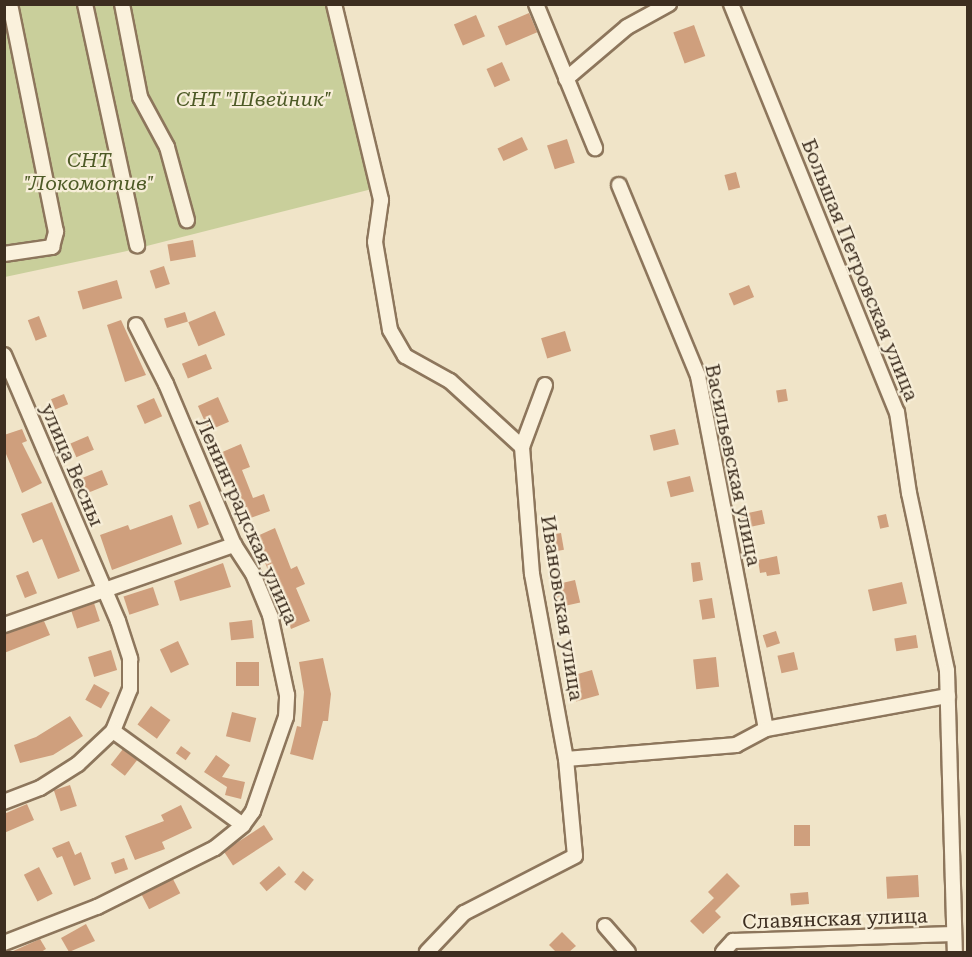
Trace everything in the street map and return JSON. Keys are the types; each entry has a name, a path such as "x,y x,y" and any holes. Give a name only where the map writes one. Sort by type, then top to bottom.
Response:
{"street":[{"path":"4,254 52,247 56,232 10,4"},
{"path":"85,4 137,245"},
{"path":"122,4 140,97 167,147 187,220"},
{"path":"334,4 381,200 375,242 390,330 405,356 450,381 522,447 545,385"},
{"path":"536,4 595,148"},
{"path":"566,80 627,27 669,4"},
{"name":"Большая Петровская улица","path":"731,4 897,412 909,493 947,671 955,952"},
{"name":"Васильевская улица","path":"618,185 698,376 766,729"},
{"name":"Ленинградская улица","path":"4,943 97,907 215,848 243,825 253,811 286,717 287,695 270,615 253,574 234,545 166,384 136,325"},
{"name":"улица Весны","path":"4,355 130,659 130,688 114,731"},
{"name":"Ивановская улица","path":"427,952 464,913 574,856 566,759 532,574 522,447"},
{"path":"4,625 234,545"},
{"path":"566,759 736,745 766,729 948,696"},
{"path":"4,802 40,788 78,764 114,731 243,825"},
{"path":"605,926 628,952"},
{"name":"Славянская улица","path":"723,952 734,941 954,934"}],"green space":[{"path":"4,5 328,5 372,189 127,251 5,277"}],"building":[{"path":"529,13 537,32 506,46 498,26"},
{"path":"476,15 485,36 463,46 454,24"},
{"path":"694,25 705,56 685,64 673,33"},
{"path":"502,62 510,80 495,87 486,69"},
{"path":"522,137 528,150 503,161 498,148"},
{"path":"567,139 575,163 555,169 547,145"},
{"path":"736,172 740,187 729,191 724,175"},
{"path":"193,240 196,257 170,261 167,245"},
{"path":"164,266 170,284 156,289 150,271"},
{"path":"117,280 122,298 83,310 78,291"},
{"path":"749,285 754,297 734,306 729,294"},
{"path":"215,311 225,335 198,346 188,322"},
{"path":"185,312 188,322 167,328 164,318"},
{"path":"39,316 47,337 36,341 28,320"},
{"path":"121,320 146,375 125,382 107,325"},
{"path":"565,331 571,351 547,358 541,338"},
{"path":"206,354 212,369 188,379 182,364"},
{"path":"786,389 788,401 778,402 776,391"},
{"path":"64,394 68,404 55,409 51,399"},
{"path":"218,397 229,422 209,431 198,406"},
{"path":"154,398 162,416 145,424 137,406"},
{"path":"22,429 27,441 22,443 42,483 22,493 4,449 4,435"},
{"path":"675,429 679,445 654,451 650,435"},
{"path":"88,436 94,450 76,457 71,443"},
{"path":"241,444 250,467 242,470 253,498 264,494 270,511 248,519 220,453"},
{"path":"102,470 108,485 88,493 82,478"},
{"path":"690,476 694,492 671,497 667,482"},
{"path":"200,501 209,524 198,529 189,505"},
{"path":"52,502 80,571 58,579 42,539 33,543 21,514"},
{"path":"95,507 101,522 92,526 86,511"},
{"path":"762,510 765,524 741,529 739,515"},
{"path":"886,514 889,527 880,529 877,516"},
{"path":"172,515 182,544 112,570 100,535 128,525 130,530"},
{"path":"275,528 291,569 297,566 305,584 296,588 310,621 291,629 255,537"},
{"path":"561,533 564,550 553,552 550,535"},
{"path":"777,556 780,574 767,576 766,572 760,573 758,560"},
{"path":"700,562 703,580 693,582 691,563"},
{"path":"223,563 231,587 180,601 174,581"},
{"path":"28,571 37,593 25,598 16,576"},
{"path":"575,580 580,602 558,608 553,585"},
{"path":"902,582 907,603 873,611 868,590"},
{"path":"153,587 159,605 129,615 124,597"},
{"path":"712,598 715,618 702,620 699,600"},
{"path":"94,603 100,621 77,628 71,610"},
{"path":"252,620 254,638 231,640 229,622"},
{"path":"44,621 50,635 4,653 4,634"},
{"path":"776,631 780,643 767,648 763,635"},
{"path":"916,635 918,648 896,651 894,638"},
{"path":"178,641 189,665 171,673 160,649"},
{"path":"111,650 117,670 94,677 88,657"},
{"path":"794,652 798,670 781,673 777,656"},
{"path":"716,657 719,687 696,689 693,659"},
{"path":"323,658 331,694 328,721 323,721 313,760 290,754 297,726 301,727 304,692 299,662"},
{"path":"236,662 259,662 259,686 236,686"},
{"path":"592,670 599,695 576,702 569,677"},
{"path":"94,684 110,693 101,708 85,700"},
{"path":"151,706 170,720 157,739 137,725"},
{"path":"232,712 256,718 250,742 226,736"},
{"path":"70,716 83,736 53,755 20,763 14,745 36,737"},
{"path":"181,746 191,753 186,760 176,753"},
{"path":"123,749 137,760 125,776 111,765"},
{"path":"216,755 230,765 222,777 245,782 241,799 225,795 227,787 204,772"},
{"path":"70,785 77,806 61,811 54,790"},
{"path":"27,804 34,820 4,833 4,814"},
{"path":"181,805 192,828 162,842 165,849 135,860 125,836 164,821 161,815"},
{"path":"264,825 273,839 233,865 224,851"},
{"path":"794,825 810,825 810,846 794,846"},
{"path":"69,841 75,855 81,852 91,879 74,886 62,856 57,858 52,848"},
{"path":"124,858 128,869 115,874 111,863"},
{"path":"279,866 286,874 267,891 259,883"},
{"path":"39,867 53,894 37,901 24,875"},
{"path":"303,871 314,880 305,891 294,882"},
{"path":"727,873 740,886 715,911 721,917 703,934 690,921 714,898 708,892"},
{"path":"918,875 919,897 887,899 886,877"},
{"path":"173,879 180,893 149,909 142,895"},
{"path":"808,892 809,904 791,906 790,894"},
{"path":"86,924 95,941 69,952 61,938"},
{"path":"562,932 576,946 569,952 556,952 549,945"},
{"path":"40,939 46,949 41,952 11,952"}],"park label":[{"name":"СНТ \"Швейник\"","path":"254,99"},
{"name":"СНТ \"Локомотив\"","path":"89,172"}]}
